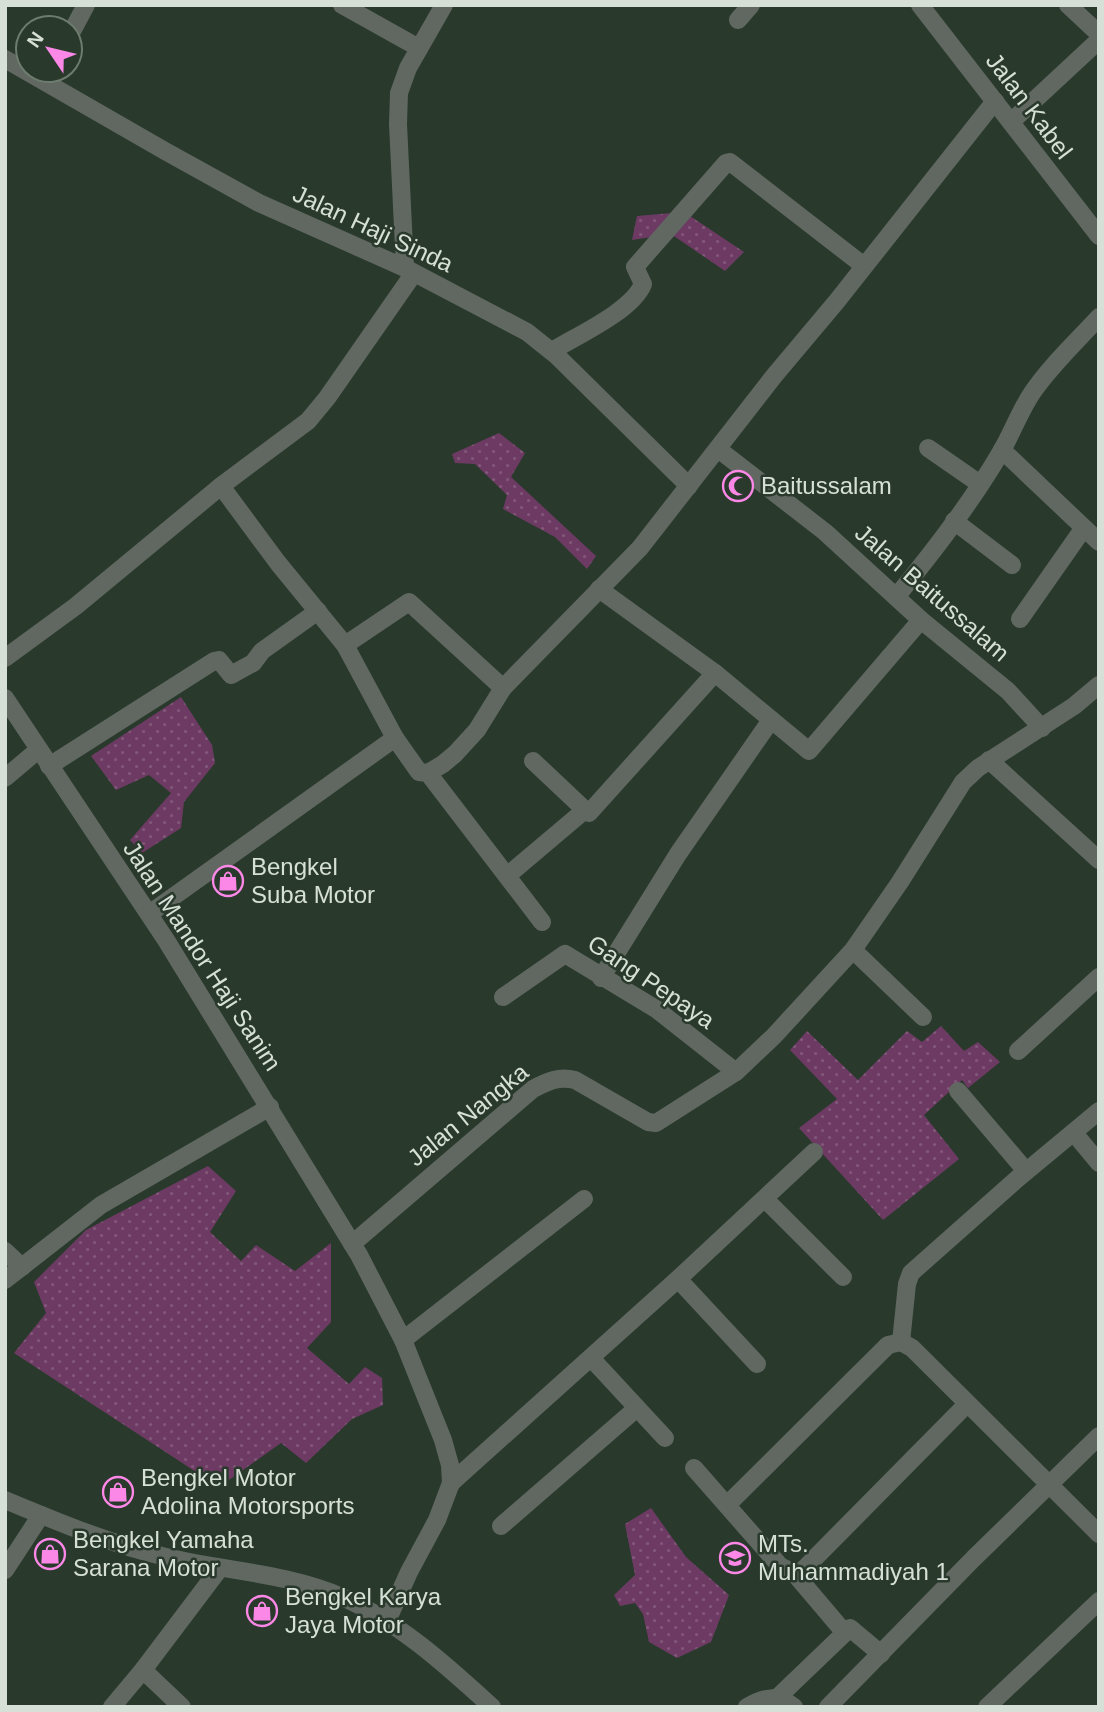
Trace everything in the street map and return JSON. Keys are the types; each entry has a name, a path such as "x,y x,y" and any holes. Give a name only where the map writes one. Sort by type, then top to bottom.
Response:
{"street":[{"path":"342,5 419,48"},
{"path":"5,657 76,606 221,486 308,421 327,398 409,271 398,124 399,93 419,48 444,5"},
{"path":"738,20 751,5"},
{"name":"Jalan Kabel","path":"920,5 1099,236"},
{"path":"1068,5 1099,34"},
{"path":"1010,122 1099,40"},
{"name":"Jalan Haji Sinda","path":"60,84 164,151 260,203 409,271 527,332 552,352 689,486"},
{"path":"221,486 345,645 394,738 419,772 428,773 443,764 477,730 503,688 640,548 995,101"},
{"path":"552,352 622,310 635,298 643,284 635,267 726,163 730,162 864,266"},
{"path":"896,597 934,551 980,484 1002,450 1031,394 1099,317"},
{"path":"928,447 980,484"},
{"name":"Jalan Baitussalam","path":"718,449 825,533 921,620 1008,691 1042,728"},
{"path":"1002,450 1099,542"},
{"path":"954,521 1012,565"},
{"path":"1020,619 1083,529"},
{"path":"599,589 715,673 809,751 921,620"},
{"path":"345,645 409,602 503,688"},
{"path":"49,766 214,661 219,660 231,675 235,674 253,663 262,651 318,611"},
{"path":"533,761 589,813 715,673"},
{"name":"Jalan Nangka","path":"352,1244 533,1089 549,1081 564,1077 575,1080 648,1122 656,1123 736,1072 775,1035 853,950 900,882 954,793 989,760 1042,728 1099,685"},
{"name":"Jalan Mandor Haji Sanim","path":"5,698 149,914 352,1244"},
{"path":"601,978 678,854 771,720"},
{"path":"149,914 394,738"},
{"path":"5,778 38,750"},
{"path":"989,760 1099,860"},
{"path":"428,773 542,922"},
{"path":"507,876 585,810"},
{"path":"853,950 923,1017"},
{"name":"Gang Pepaya","path":"503,997 565,954 656,1009 736,1072"},
{"path":"1018,1051 1099,977"},
{"path":"958,1091 1026,1171"},
{"path":"5,1280 101,1205 270,1107"},
{"path":"901,1342 907,1284 911,1273 1026,1171 1099,1111"},
{"path":"1074,1133 1099,1163"},
{"path":"451,1483 678,1279 814,1152"},
{"path":"403,1339 584,1199"},
{"path":"765,1199 843,1277"},
{"path":"352,1244 403,1339 443,1440 450,1465 451,1483 437,1520 387,1621"},
{"path":"5,1251 22,1267"},
{"path":"678,1279 757,1364"},
{"path":"727,1506 888,1345 901,1342 912,1349 1099,1534"},
{"path":"591,1358 665,1438"},
{"path":"794,1573 803,1570 967,1404"},
{"path":"501,1526 637,1408"},
{"path":"828,1707 974,1558 1099,1436"},
{"path":"694,1468 780,1566 794,1573 844,1632"},
{"path":"5,1500 139,1550 326,1591 354,1602 387,1621 451,1670 491,1706"},
{"path":"5,1570 41,1515"},
{"path":"112,1707 220,1568"},
{"path":"987,1707 1099,1601"},
{"path":"777,1698 850,1628 881,1654"},
{"path":"143,1670 182,1707"},
{"path":"747,1707 770,1697 786,1701 794,1707"}],"shaded area":[{"path":"684,212 744,252 725,271 671,234 632,240 637,216"},
{"path":"499,433 525,453 511,477 596,556 587,569 555,537 503,509 507,495 475,464 455,463 452,454"},
{"path":"181,697 212,745 215,763 184,802 181,828 142,853 130,840 171,793 149,775 116,790 91,756"},
{"path":"941,1026 964,1051 978,1042 1000,1062 968,1088 962,1080 924,1115 959,1159 883,1220 799,1128 837,1099 790,1050 807,1031 858,1080 907,1031 922,1042"},
{"path":"208,1166 236,1191 210,1232 241,1261 256,1245 295,1271 331,1243 331,1322 307,1348 349,1384 365,1367 382,1378 383,1405 352,1419 306,1463 281,1443 219,1487 14,1353 46,1313 34,1282 86,1230"},
{"path":"651,1508 686,1557 729,1595 711,1642 677,1658 649,1642 643,1614 635,1603 620,1606 614,1595 635,1575 625,1524"}],"place":[{"name":"Baitussalam","path":"738,486"},
{"name":"Bengkel Suba Motor","path":"228,881"},
{"name":"Bengkel Motor Adolina Motorsports","path":"118,1492"},
{"name":"Bengkel Yamaha Sarana Motor","path":"50,1554"},
{"name":"MTs. Muhammadiyah 1","path":"735,1558"},
{"name":"Bengkel Karya Jaya Motor","path":"262,1611"}]}
